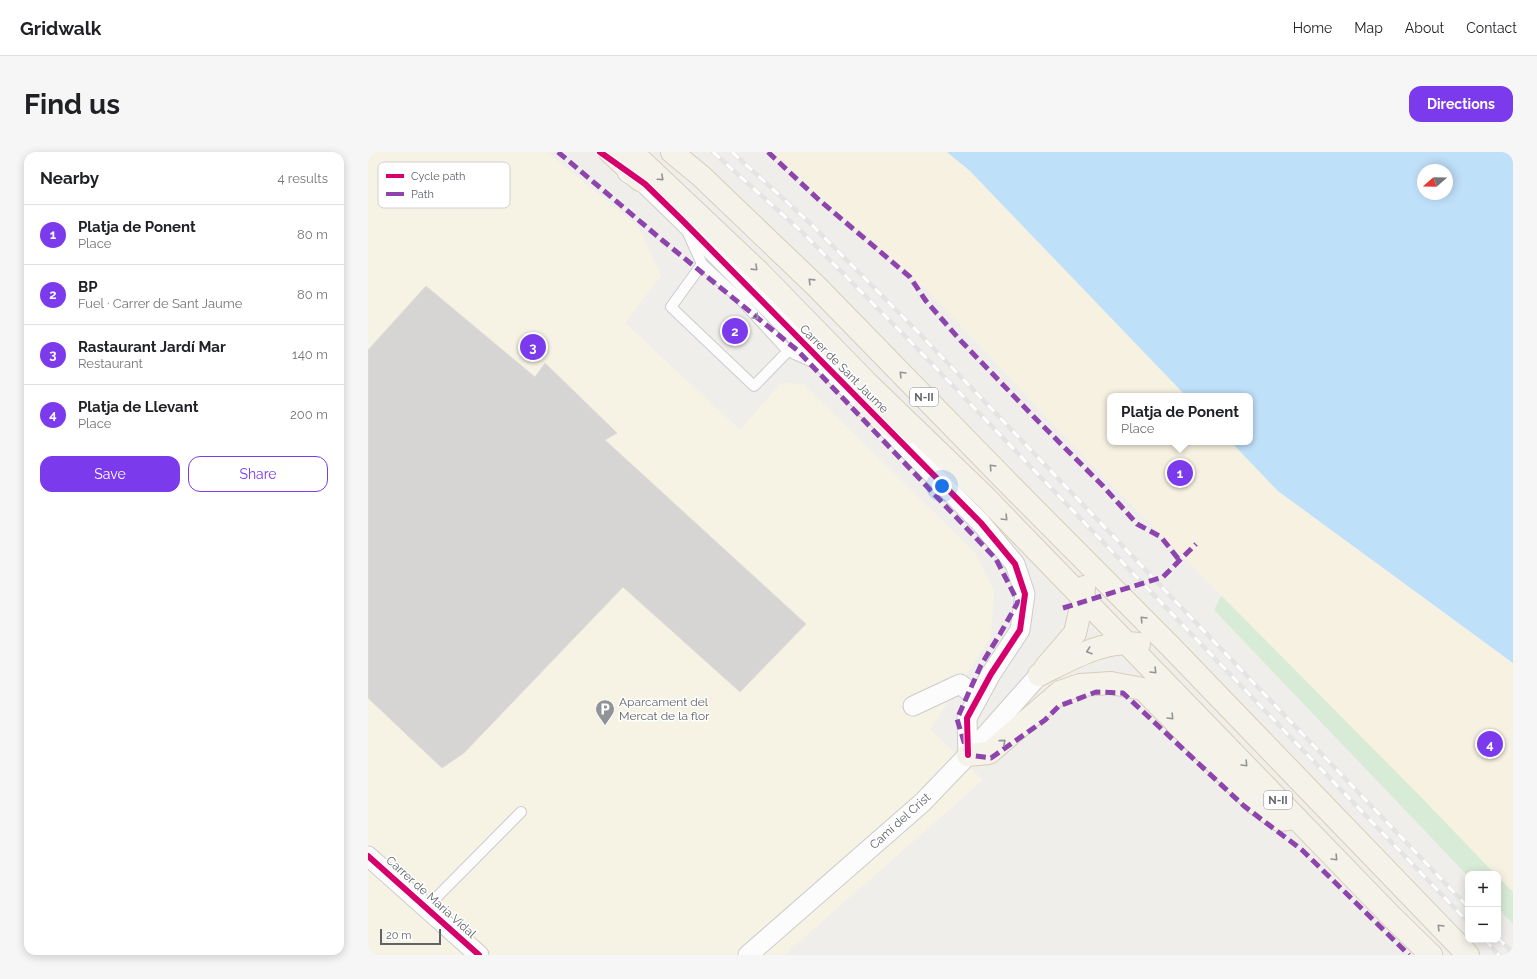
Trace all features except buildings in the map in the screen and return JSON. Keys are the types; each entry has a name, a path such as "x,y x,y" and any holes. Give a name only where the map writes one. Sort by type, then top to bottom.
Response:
{"main road":[{"path":"610,152 645,184"},
{"name":"N-II","path":"632,152 759,272 870,385 986,498 1392,917 1431,955"},
{"name":"N-II","path":"672,152 701,176 816,286 1014,489 1110,584 1468,955"},
{"name":"N-II","path":"865,406 986,498"},
{"name":"N-II","path":"1014,489 1078,564 1084,585 1083,598 1075,634 1039,675"},
{"name":"N-II","path":"1039,675 1080,655 1102,647 1127,643 1143,645 1165,651 1294,784 1317,798"},
{"name":"N-II","path":"968,755 989,753 1060,692 1080,685 1111,683 1143,689 1256,804 1279,820 1296,818"}],"street":[{"name":"Carrer de Sant Jaume","path":"600,152 645,184 682,220 981,523 1015,564 1025,594 1020,630 991,674 978,698"},
{"name":"Camí del Crist","path":"748,955 923,802 968,755 1039,675"},
{"path":"913,706 960,684 978,698 968,718 968,755"},
{"name":"Carrer de Maria Vidal","path":"368,856 479,955"}],"lane":[{"path":"682,220 702,264 740,299 788,351 829,369"},
{"path":"702,264 671,307 754,386 788,351"},
{"path":"426,908 521,812"}],"shaded area":[{"path":"368,152 547,152 638,226 661,276 625,323 740,430 781,383 804,384 976,554 994,590 991,637 930,729 983,780 784,955 368,955"}],"green space":[{"path":"1226,586 1513,873 1513,924 1501,911 1501,871 1465,871 1465,873 1214,610"}],"sand":[{"path":"768,152 947,152 970,171 1183,393 1107,393 1107,445 1234,445 1278,491 1513,663 1513,892 1501,880 1501,871 1492,871 1420,796 1083,456 929,292"}],"water":[{"path":"947,152 1513,152 1513,663 1278,491 1234,445 1253,445 1253,393 1183,393 970,171"}],"railway":[{"path":"713,152 802,232 909,340 1465,919"},
{"path":"732,152 811,224 917,331 1465,904"},
{"path":"1501,941 1513,953"},
{"path":"1488,943 1499,955"}],"marked path":[{"path":"558,152 662,240 797,350 996,559 1018,602 981,665 957,719 968,755 991,758 1045,720 1059,706 1096,692 1123,693 1244,806 1302,850 1409,955"},
{"path":"768,152 818,199 910,277 926,301 961,341 1102,485 1137,524 1161,537 1180,561"},
{"path":"1063,608 1163,577 1196,544"}],"cycle path":[{"path":"600,152 645,184 682,220 981,523 1015,564 1025,594 1020,630 991,674 967,718 968,755"},
{"path":"368,856 479,955"}],"place":[{"name":"BP","path":"735,331"},
{"name":"Rastaurant Jardí Mar","path":"533,347"},
{"name":"Platja de Ponent","path":"1180,473"},
{"name":"Aparcament del Mercat de la flor","path":"605,726"},
{"name":"Platja de Llevant","path":"1490,744"}]}
